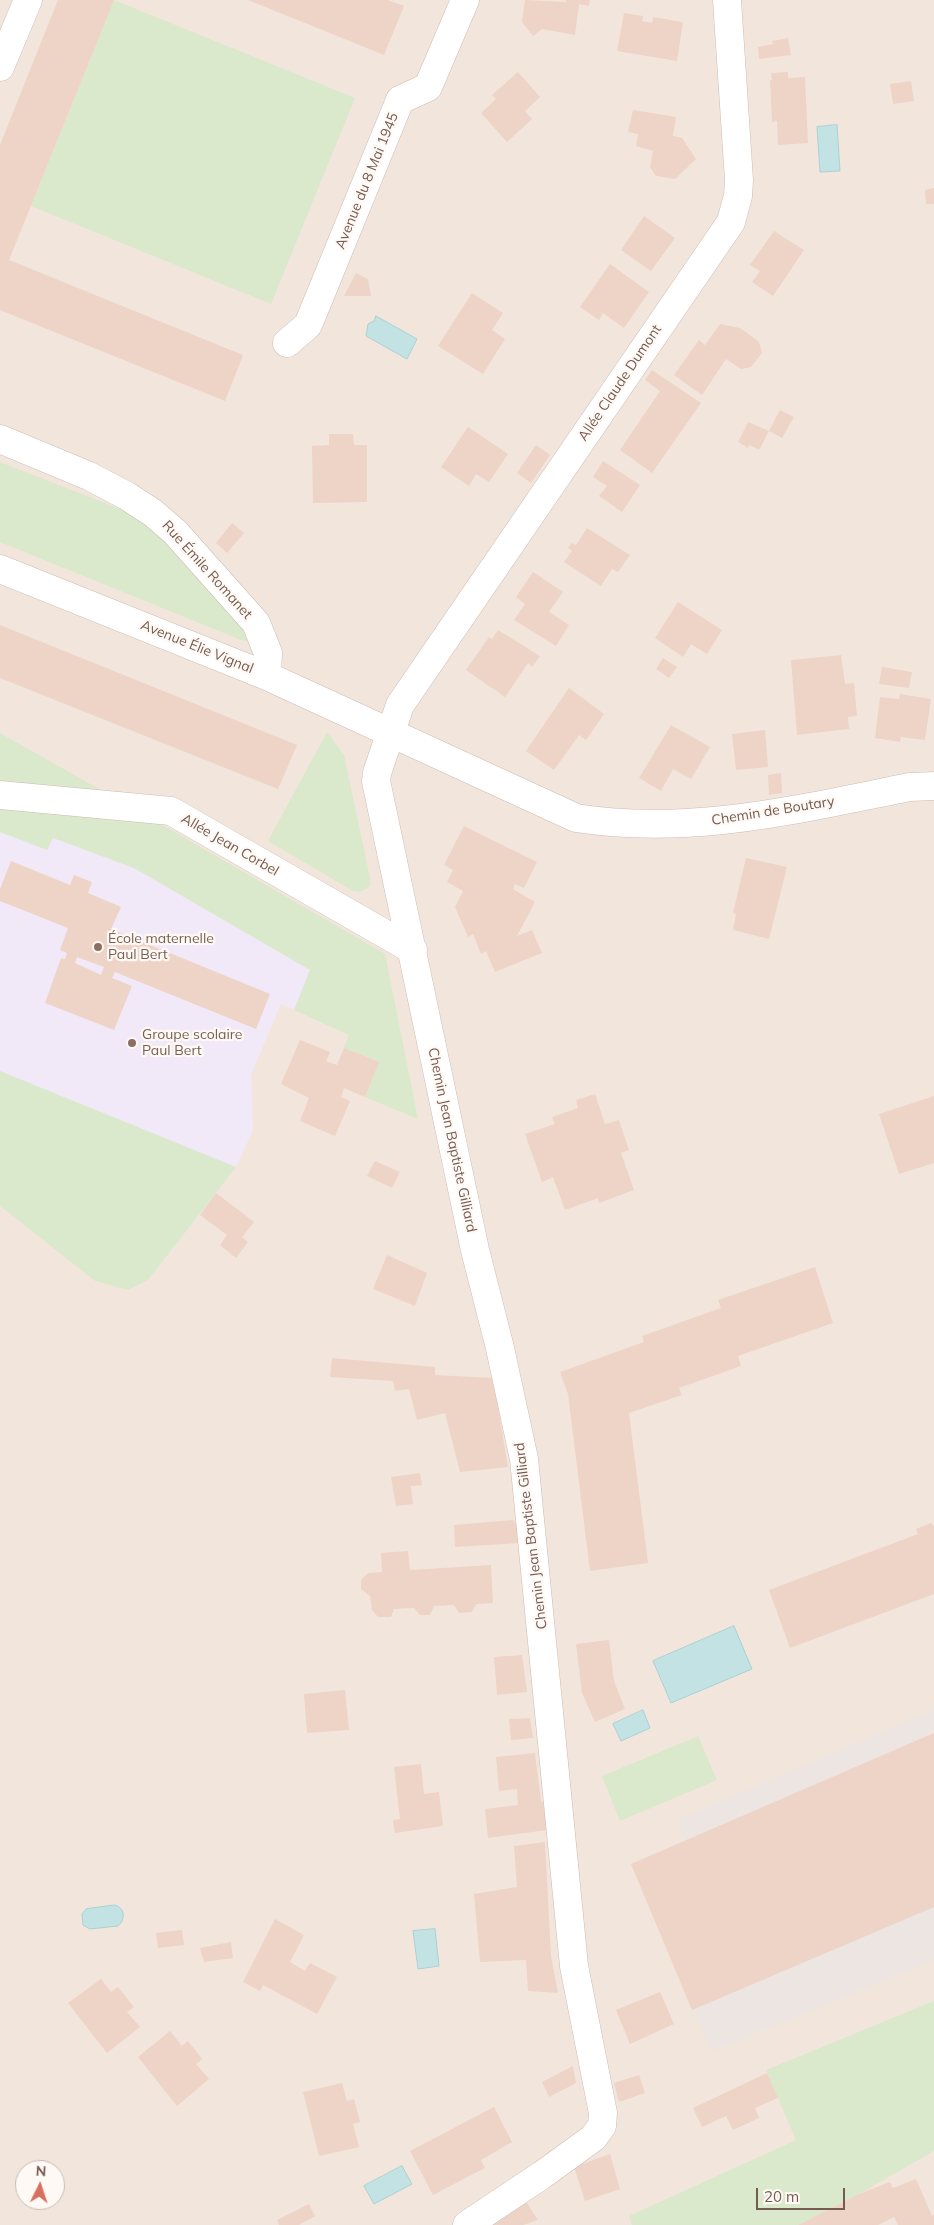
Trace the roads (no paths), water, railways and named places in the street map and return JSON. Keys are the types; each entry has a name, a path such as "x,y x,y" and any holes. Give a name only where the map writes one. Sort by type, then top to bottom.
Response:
{"street":[{"path":"0,67 28,0"},
{"name":"Avenue du 8 Mai 1945","path":"287,343 308,325 400,100 428,87 465,0"},
{"name":"Allée Claude Dumont","path":"391,732 400,705 730,222 738,196 739,180 727,0"},
{"name":"Rue Émile Romanet","path":"0,439 89,476 127,496 175,532 256,623 268,653 267,676"},
{"name":"Avenue Élie Vignal","path":"0,569 267,676 391,732"},
{"name":"Chemin de Boutary","path":"391,732 576,818 610,823 686,824 752,818 910,787 934,786"},
{"name":"Chemin Jean Baptiste Gilliard","path":"391,732 376,780 475,1250 500,1348 524,1460 574,1966 604,2113 602,2126 593,2138 542,2176 467,2225"},
{"name":"Allée Jean Corbel","path":"0,795 172,812 413,950"}],"water":[{"path":"837,125 840,171 820,172 817,127"},
{"path":"376,316 417,339 407,359 366,336 368,324 374,321"},
{"path":"734,1626 752,1669 671,1703 653,1661"},
{"path":"643,1710 650,1728 621,1741 613,1724"},
{"path":"115,1905 121,1909 123,1914 121,1923 118,1926 90,1929 83,1925 82,1914 86,1909"},
{"path":"435,1929 439,1966 418,1969 413,1931"},
{"path":"402,2166 412,2184 374,2204 364,2186"}],"place":[{"name":"École maternelle Paul Bert","path":"98,947"},
{"name":"Groupe scolaire Paul Bert","path":"132,1043"}]}
